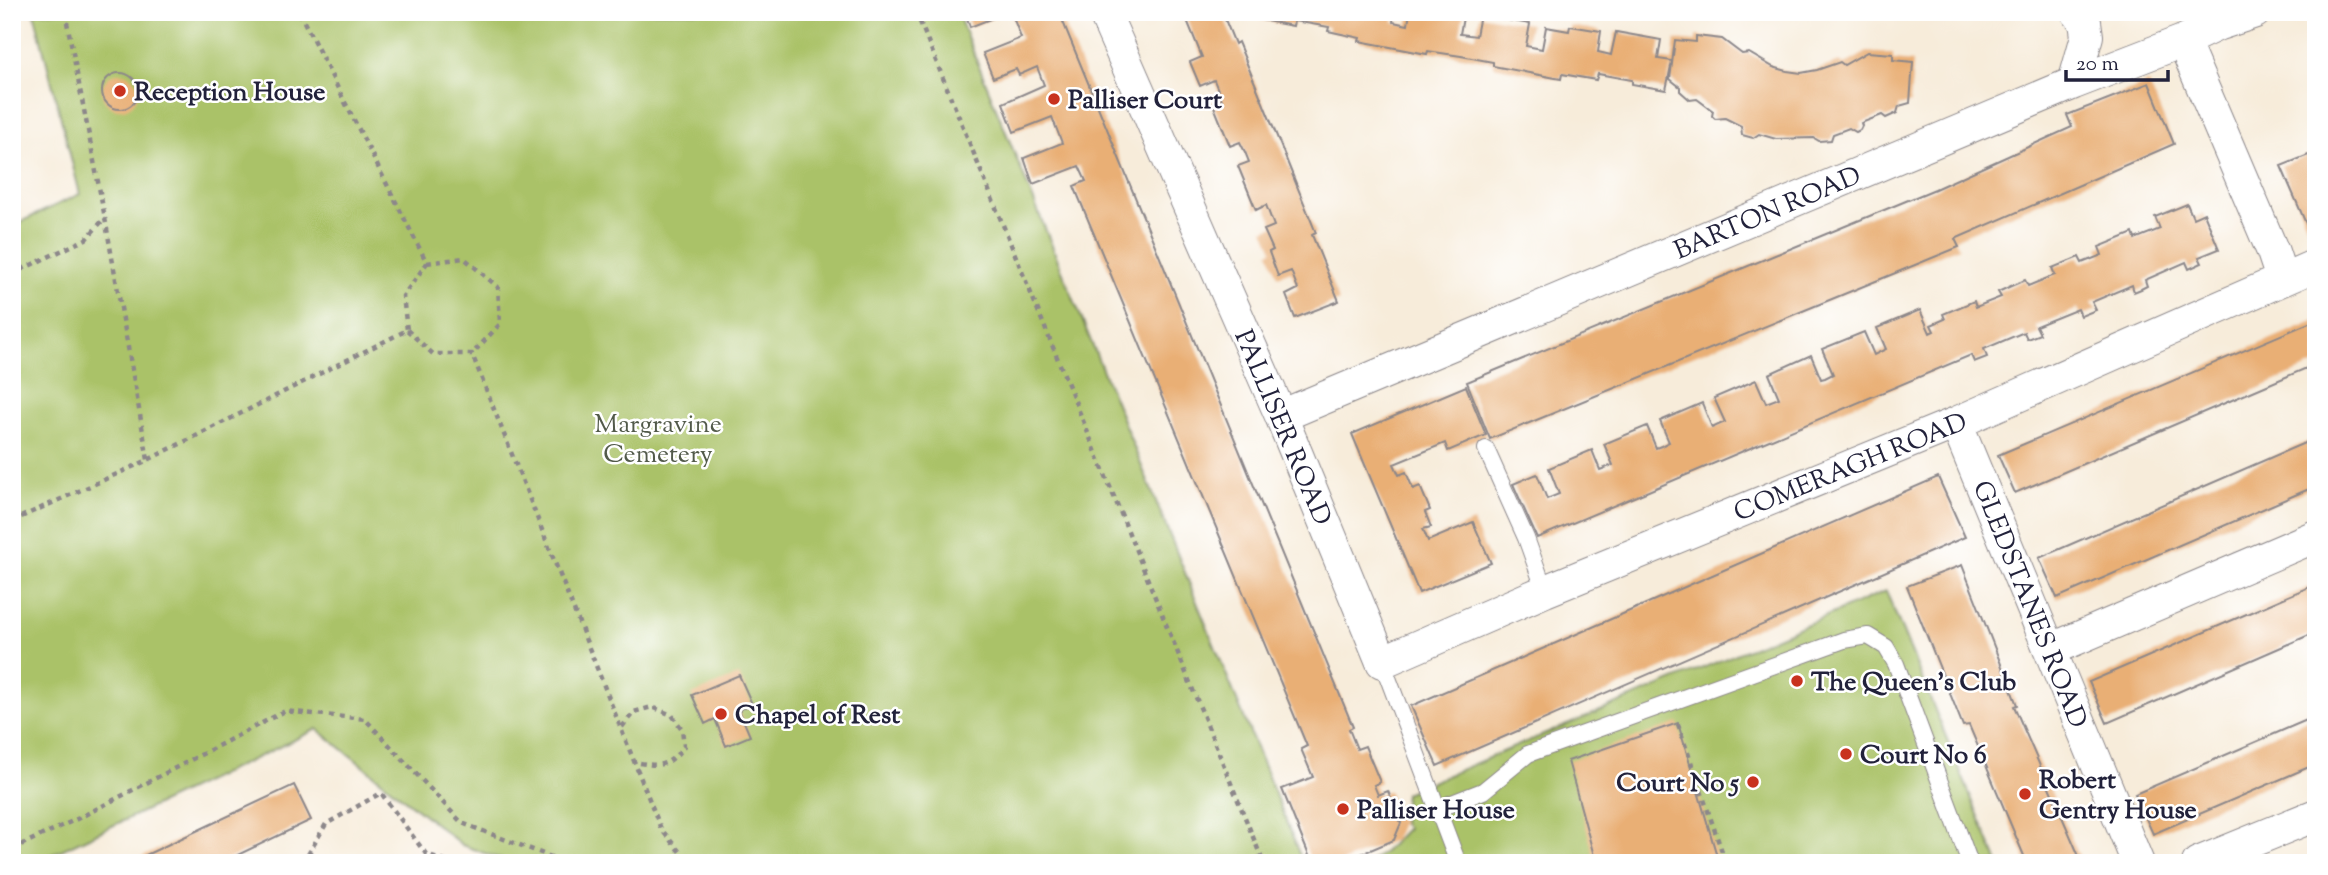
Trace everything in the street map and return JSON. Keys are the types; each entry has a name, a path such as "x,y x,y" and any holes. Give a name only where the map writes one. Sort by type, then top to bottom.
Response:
{"street":[{"name":"PALLISER ROAD","path":"1104,12 1281,416 1382,662"},
{"path":"2074,83 2087,36 2085,22 2077,12"},
{"name":"BARTON ROAD","path":"1281,416 2074,83 2255,12"},
{"path":"2183,41 2283,279"},
{"name":"COMERAGH ROAD","path":"1382,662 1545,591 1956,423 2316,265"},
{"name":"GLEDSTANES ROAD","path":"1956,423 2138,863"},
{"path":"2050,650 2316,537"},
{"path":"2198,863 2316,815"}],"lane":[{"path":"1486,449 1526,538 1545,591"},
{"path":"1437,809 1483,791 1528,754 1844,639 1868,636 1886,648 1896,664 1970,863"},
{"name":"PALLISER ROAD","path":"1382,662 1455,855"}],"path":[{"path":"65,12 148,460"},
{"path":"299,12 427,263"},
{"path":"916,12 1262,859 1261,863"},
{"path":"12,274 86,239 105,218"},
{"path":"464,258 498,287 500,324 472,354 433,354 407,330 403,296 427,263 464,258"},
{"path":"12,521 148,460 407,330"},
{"path":"472,354 661,829 689,863"},
{"path":"621,728 634,712 652,707 672,715 682,729 684,746 674,760 656,766 634,762"},
{"path":"12,849 79,818 285,711 365,719 462,823 567,863"},
{"path":"1678,723 1726,863"},
{"path":"303,863 326,824 381,793 426,854 454,863"}],"green space":[{"name":"Margravine Cemetery","path":"34,12 957,12 1303,863 511,863 462,845 317,729 34,863 12,863 12,226 80,194"},
{"name":"The Queen’s Club","path":"1886,591 1998,863 1368,863 1383,853 1407,828 1402,823 1405,793"}],"building":[{"path":"965,12 1008,12 970,27"},
{"path":"1011,12 1059,12 1353,727 1349,729 1357,749 1365,746 1380,782 1374,785 1378,795 1388,791 1401,823 1394,840 1340,863 1312,863 1282,789 1313,777 1301,749 1307,746 1074,186 1086,181 1079,166 1033,184 1024,158 1062,143 1052,117 1014,132 1003,103 1044,85 1037,67 1019,75 1016,69 993,78 983,53 1021,38"},
{"path":"1171,12 1222,12 1235,44 1238,42 1278,139 1316,233 1312,235 1339,301 1295,318 1286,295 1298,289 1291,271 1278,276 1269,252 1273,250 1264,230 1274,226 1266,205 1256,210 1238,166 1249,162 1245,152 1240,142 1230,146 1213,104 1222,100 1214,80 1200,86 1190,62 1202,57 1185,15 1174,20"},
{"path":"1257,12 1394,12 1393,22 1408,25 1410,12 1464,12 1460,34 1476,36 1480,15 1530,24 1526,46 1542,49 1546,27 1569,31 1570,26 1601,31 1598,52 1611,55 1616,32 1661,40 1658,59 1672,61 1666,90 1598,74 1596,80 1562,74 1561,79 1493,66 1493,62 1428,51 1427,54 1359,41 1360,38 1328,31 1329,27 1294,21 1293,26 1256,19"},
{"path":"1696,36 1722,39 1742,54 1749,53 1773,67 1801,73 1840,62 1844,65 1867,52 1893,54 1893,60 1913,62 1910,103 1899,106 1897,113 1886,118 1882,115 1861,123 1860,130 1856,132 1849,128 1833,134 1831,140 1776,139 1759,134 1753,138 1742,135 1741,126 1725,118 1715,119 1712,116 1713,111 1697,99 1690,100 1670,79 1675,40 1696,42"},
{"name":"Reception House","path":"120,73 133,78 138,91 133,104 120,109 107,104 102,91 107,78"},
{"path":"2149,83 2174,144 1955,239 1959,247 1490,439 1467,382 1935,189 2072,127 2067,115"},
{"path":"2316,152 2316,222 2307,226 2281,166"},
{"path":"2187,204 2193,218 2204,213 2219,249 2199,257 2202,263 2189,269 2186,262 2145,280 2147,286 2134,292 2132,285 2092,302 2096,310 2081,316 2078,309 2036,326 2040,334 2027,339 2024,332 1984,349 1987,357 1974,362 1971,355 1537,538 1513,484 1537,474 1547,499 1559,494 1549,468 1592,450 1600,470 1613,465 1604,444 1647,426 1656,448 1661,446 1669,442 1660,421 1702,403 1712,428 1725,422 1714,398 1756,380 1766,403 1779,398 1769,374 1811,355 1821,379 1825,378 1833,374 1822,349 1864,332 1874,355 1886,349 1877,328 1920,310 1930,333 1934,331 1931,325 1945,319 1943,314 1974,301 1976,307 2001,297 1998,292 2025,280 2028,286 2055,275 2052,268 2079,257 2082,263 2102,255 2099,247 2133,233 2135,239 2160,229 2155,217"},
{"path":"2316,320 2316,364 2015,493 1998,455"},
{"path":"1466,386 1486,435 1448,451 1445,443 1394,464 1399,475 1406,472 1413,489 1420,486 1430,510 1425,512 1431,527 1423,529 1428,541 1473,522 1491,563 1419,593 1352,434"},
{"path":"2316,438 2316,486 2057,598 2039,558"},
{"path":"1938,477 1965,537 1437,766 1411,706"},
{"path":"1962,565 2017,705 2014,706 2082,863 2027,863 1969,725 1963,726 1907,586"},
{"path":"2316,584 2316,632 2107,723 2089,682"},
{"name":"Chapel of Rest","path":"739,675 752,704 739,710 750,736 726,746 715,719 705,724 692,695"},
{"path":"2316,716 2316,764 2153,834 2135,794"},
{"path":"1678,723 1719,863 1596,863 1568,761"},
{"path":"294,785 311,820 221,863 129,863"}],"place":[{"name":"Reception House","path":"120,91"},
{"name":"Palliser Court","path":"1054,99"},
{"name":"The Queen’s Club","path":"1797,681"},
{"name":"Chapel of Rest","path":"721,714"},
{"name":"Court No 6","path":"1846,754"},
{"name":"Court No 5","path":"1753,782"},
{"name":"Robert Gentry House","path":"2025,794"},
{"name":"Palliser House","path":"1343,809"}]}
